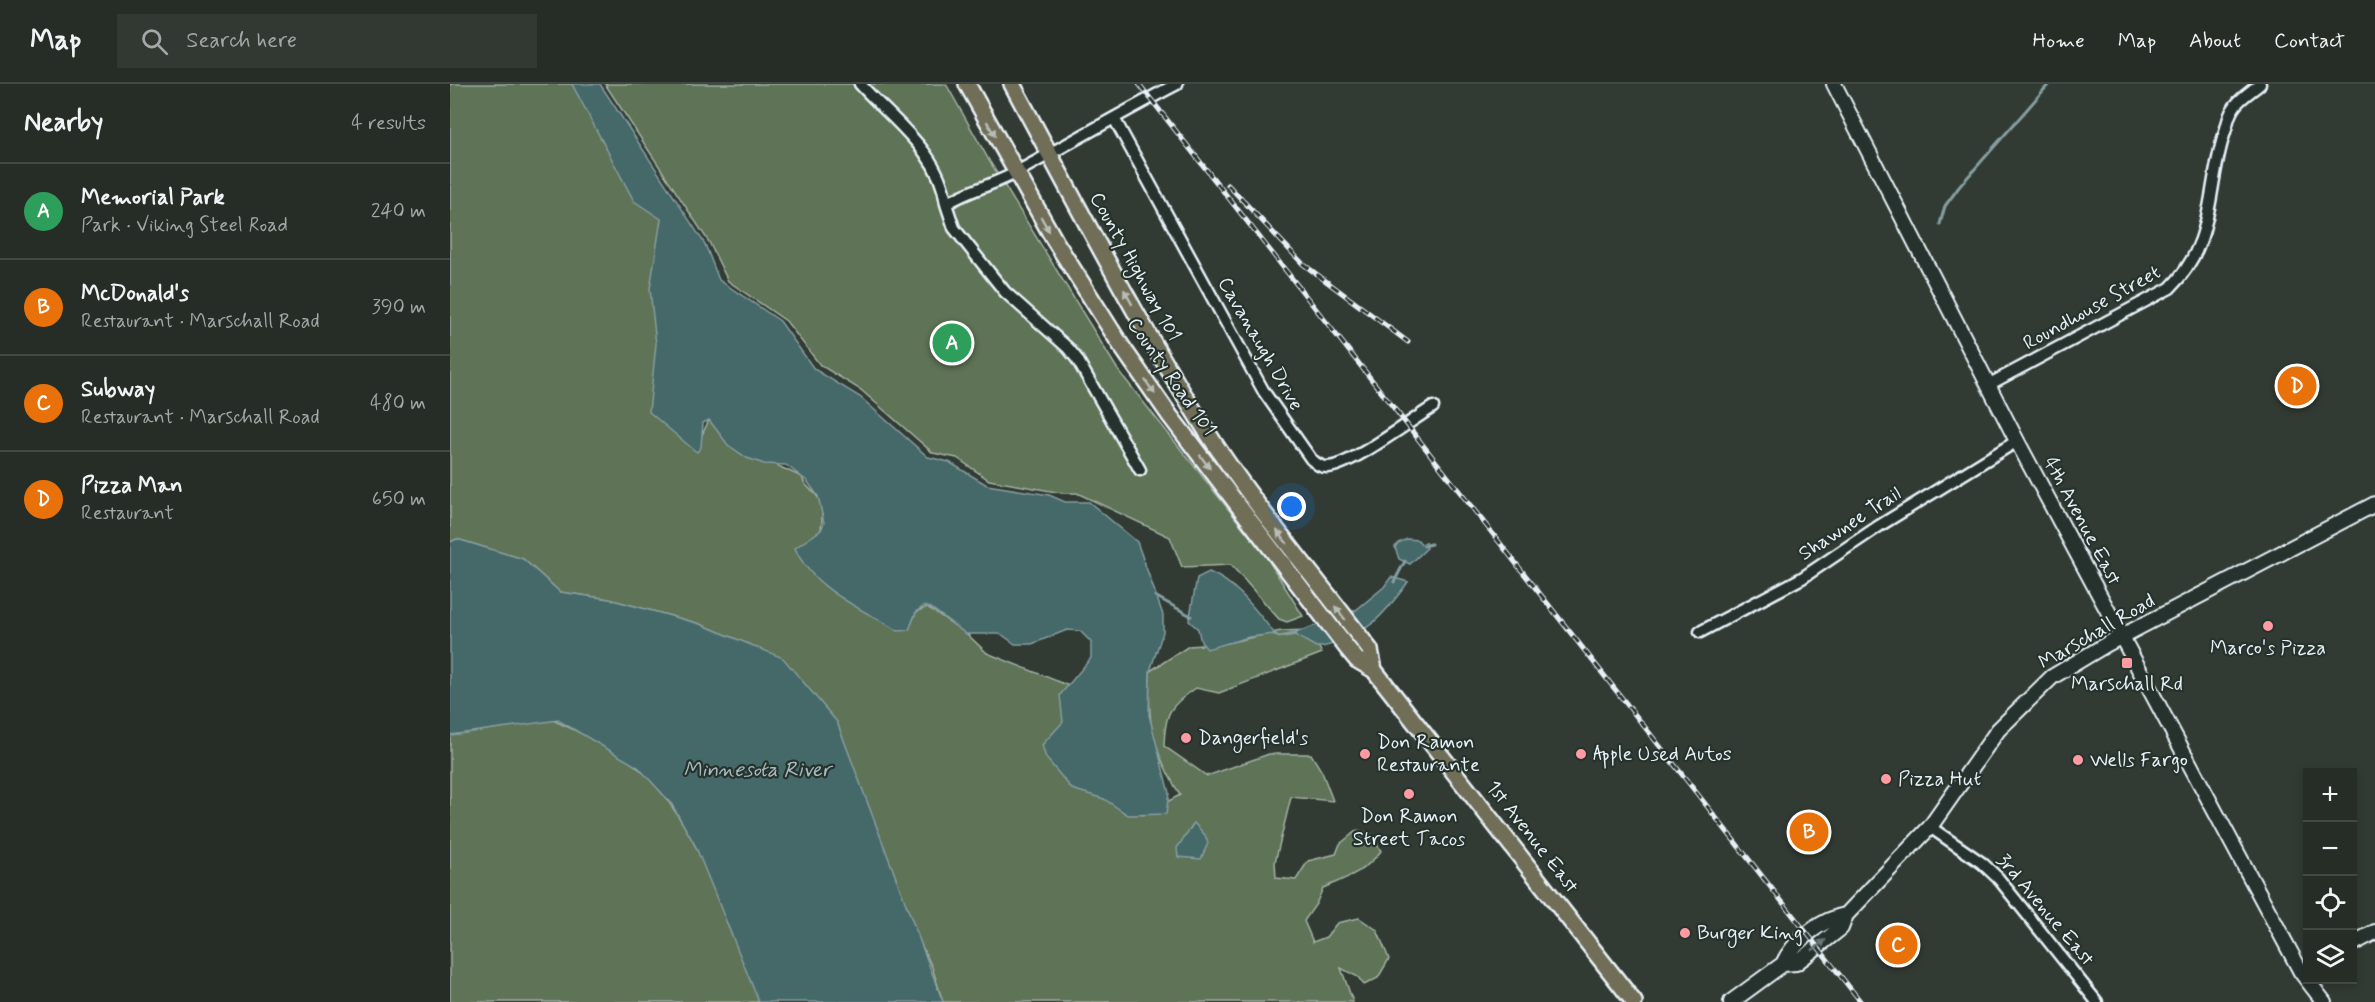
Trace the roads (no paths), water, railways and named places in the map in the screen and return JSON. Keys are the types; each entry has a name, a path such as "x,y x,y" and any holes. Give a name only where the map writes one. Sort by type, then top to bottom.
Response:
{"main road":[{"name":"County Road 101","path":"967,84 1015,173 1070,266 1122,347 1301,590 1357,660 1374,670"},
{"name":"County Highway 101","path":"1012,84 1153,341 1207,432 1264,515 1370,650 1374,670"},
{"name":"1st Avenue East","path":"1374,670 1635,1002"}],"street":[{"path":"860,84 927,154 939,177 954,228 1005,292 1068,348 1077,359 1140,470"},
{"path":"946,204 1015,173 1048,152 1115,120 1177,84"},
{"name":"4th Avenue East","path":"1834,84 2017,441 2303,968"},
{"name":"Roundhouse Street","path":"1988,385 2170,288 2188,271 2201,242 2212,201 2218,154 2233,108 2260,84"},
{"name":"Cavanaugh Drive","path":"1115,120 1258,381 1311,459 1319,466 1338,465 1433,407"},
{"name":"Shawnee Trail","path":"1700,632 1802,578 1888,520 2017,441"},
{"name":"Marschall Road","path":"1731,1002 1784,964 1796,963 1841,928 1846,915 1930,827 1998,730 2052,677 2122,637 2375,504"},
{"name":"3rd Avenue East","path":"1930,827 1982,863 1998,878 2097,1002"},
{"path":"2357,941 2375,932"},
{"name":"4th Avenue East","path":"2313,984 2324,1002"}],"water":[{"path":"572,84 600,84 705,244 719,280 780,321 814,369 860,397 928,457 949,462 987,485 1049,495 1065,502 1089,502 1137,542 1163,615 1163,632 1150,671 1149,715 1169,793 1166,814 1128,815 1104,799 1072,789 1046,758 1042,745 1063,722 1060,695 1091,658 1091,642 1080,631 1067,630 1032,644 1015,644 1001,634 966,634 931,608 924,606 916,612 909,630 898,631 839,597 813,575 803,562 795,548 821,530 824,523 818,496 807,481 786,465 764,464 747,458 728,445 709,420 703,423 701,447 697,452 649,412 656,344 650,289 661,219 634,201"},
{"name":"Minnesota River","path":"457,539 523,559 560,592 609,599 700,624 783,658 837,722 943,1002 759,1002 695,845 671,803 638,767 558,720 450,735 450,542"},
{"path":"1407,539 1418,540 1421,544 1426,542 1427,548 1410,564 1399,559 1395,547"},
{"path":"1209,572 1238,591 1275,634 1249,637 1207,649 1201,642 1198,629 1189,621 1197,578"},
{"path":"1391,577 1408,582 1382,615 1350,638 1316,647 1293,634 1356,610 1384,587"},
{"path":"1194,823 1205,835 1208,843 1201,859 1178,857 1177,848"}],"waterway":[{"path":"1940,224 1945,206 1959,187 2049,84"},
{"path":"1424,546 1431,544"},
{"path":"1394,582 1405,561"},
{"path":"1155,596 1191,616"},
{"path":"1274,634 1279,637 1296,634"}],"railway":[{"path":"1139,84 1861,1002"},
{"path":"1228,185 1303,264 1408,342"}],"place":[{"name":"Memorial Park","path":"952,343"},
{"name":"Pizza Man","path":"2297,386"},
{"name":"Marco's Pizza","path":"2268,626"},
{"name":"Marschall Rd","path":"2127,663"},
{"name":"Dangerfield's","path":"1186,738"},
{"name":"Don Ramon Restaurante","path":"1365,754"},
{"name":"Apple Used Autos","path":"1581,754"},
{"name":"Wells Fargo","path":"2078,760"},
{"name":"Pizza Hut","path":"1886,779"},
{"name":"Don Ramon Street Tacos","path":"1409,794"},
{"name":"McDonald's","path":"1809,832"},
{"name":"Burger King","path":"1685,933"},
{"name":"Subway","path":"1898,945"}]}
